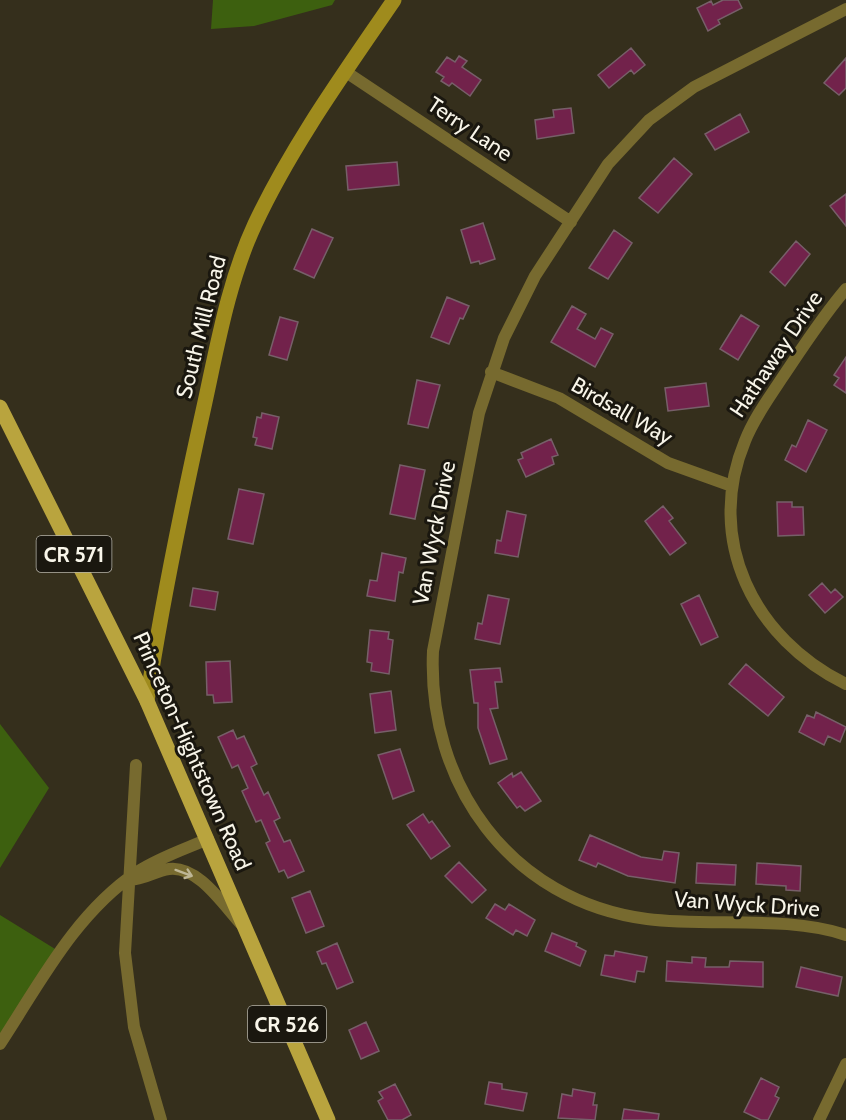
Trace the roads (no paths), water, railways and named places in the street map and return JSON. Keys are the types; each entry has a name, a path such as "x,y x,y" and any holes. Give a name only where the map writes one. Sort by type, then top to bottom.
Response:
{"main road":[{"name":"South Mill Road","path":"147,701 156,643 198,432 228,301 240,262 273,188 394,0"},
{"name":"Princeton-Hightstown Road","path":"0,407 147,701 328,1120"}],"street":[{"name":"Van Wyck Drive","path":"846,9 694,87 669,104 621,149 571,222 519,306 491,372 479,413 433,651 432,676 439,732 448,761 475,814 509,853 528,870 572,897 596,906 646,918 813,927 846,935"},
{"name":"Terry Lane","path":"346,72 571,222"},
{"name":"Hathaway Drive","path":"846,289 823,317 754,420 741,452 732,486 733,540 739,566 756,605 786,644 806,661 846,684"},
{"name":"Birdsall Way","path":"491,372 558,398 668,463 732,486"},
{"path":"136,765 125,952 134,1027 161,1120"},
{"path":"0,1044 65,945 107,895 141,870 208,838"},
{"path":"128,880 139,880 167,870 189,873 245,928"},
{"path":"819,1120 846,1064"}]}
